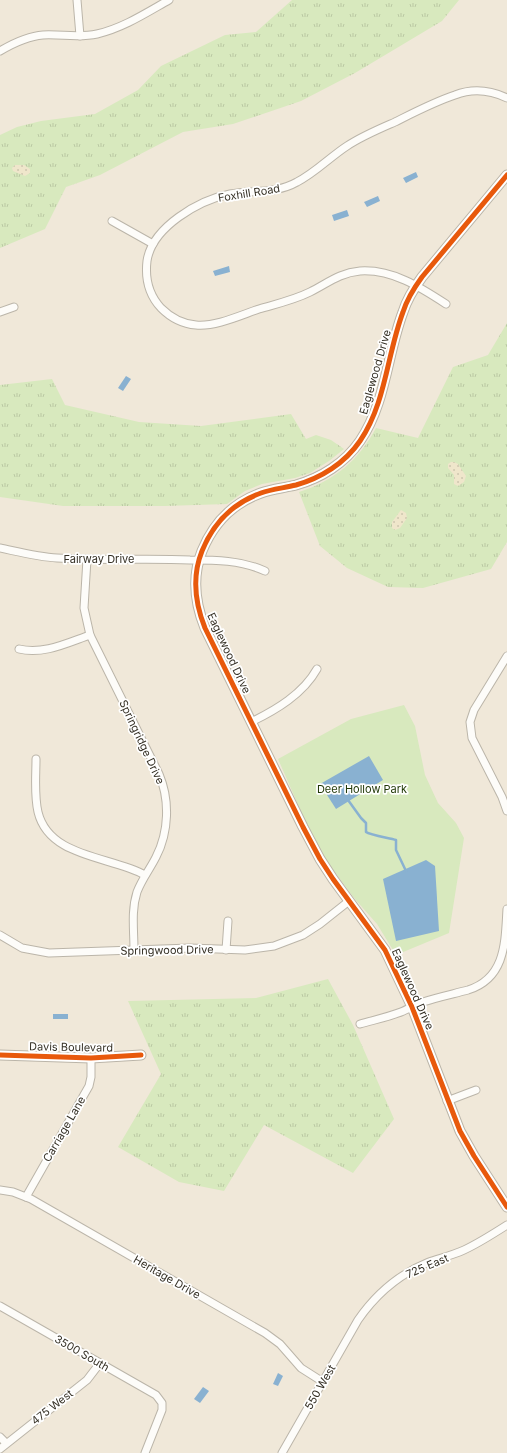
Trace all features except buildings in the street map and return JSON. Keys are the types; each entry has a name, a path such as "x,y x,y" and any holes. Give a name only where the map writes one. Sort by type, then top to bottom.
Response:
{"main road":[{"name":"Eaglewood Drive","path":"507,175 416,286 402,314 377,408 369,426 359,442 340,463 320,476 297,485 259,493 233,508 211,532 199,560 196,588 201,618 251,722 320,859 385,950 412,1007 447,1101 467,1144 507,1207"},
{"name":"Davis Boulevard","path":"0,1055 90,1058 141,1056"}],"street":[{"path":"77,0 80,36"},
{"path":"0,51 15,43 41,35 80,36 96,34 122,26 169,0"},
{"name":"Foxhill Road","path":"446,304 416,286 388,274 373,271 358,271 337,277 304,294 220,321 206,325 188,324 172,317 158,304 150,290 146,264 153,244 162,232 174,221 201,204 230,194 271,191 293,184 354,142 447,97 461,92 489,92 507,98"},
{"path":"112,221 153,244"},
{"path":"0,312 14,307"},
{"name":"Fairway Drive","path":"0,548 44,557 199,560 244,563 264,571"},
{"name":"Springridge Drive","path":"87,559 84,604 90,635 159,774 164,788 167,809 164,834 157,856 140,886 135,902 133,918 134,950"},
{"path":"19,649 26,651 43,651 90,635"},
{"path":"507,656 474,710 471,716 470,727 474,744 502,797 507,811"},
{"path":"251,722 266,715 302,690 317,669"},
{"path":"36,760 38,811 42,822 50,835 68,848 131,868 145,876"},
{"name":"Springwood Drive","path":"0,935 22,948 48,953 190,948 246,950 264,948 289,941 303,935 320,924 349,901"},
{"path":"360,1024 398,1013 423,1002 468,990 481,984 496,968 502,956 507,909"},
{"path":"226,950 228,921"},
{"name":"Carriage Lane","path":"26,1197 89,1086 92,1077 90,1058"},
{"path":"447,1101 476,1090"},
{"name":"Heritage Drive","path":"0,1190 26,1197 271,1336 302,1368 323,1382"},
{"name":"725 East","path":"358,1320 385,1288 398,1279 420,1266 464,1250 486,1239 507,1225"},
{"name":"3500 South","path":"0,1306 153,1393 158,1398 162,1403 160,1415 145,1453"},
{"name":"550 West","path":"282,1453 358,1320"},
{"name":"475 West","path":"0,1449 87,1380 100,1363"},
{"path":"0,1437 6,1443"}],"green space":[{"path":"292,0 459,0 442,21 355,73 301,101 233,124 183,132 100,175 66,187 45,229 0,248 0,135 17,127 41,121 95,114 138,90 161,66 225,35 256,32"},
{"path":"507,323 507,542 491,569 423,588 388,587 347,568 320,546 299,492 323,482 344,468 362,450 376,428 418,438 453,367 488,355"},
{"path":"52,379 65,405 139,422 201,426 291,414 306,439 316,435 331,440 344,449 310,473 295,478 262,484 245,491 227,504 165,506 63,506 0,497 0,385"},
{"name":"Deer Hollow Park","path":"404,705 415,726 425,775 438,803 456,823 464,838 449,933 396,955 377,924 354,898 323,856 303,816 278,759 351,719"},
{"path":"328,979 353,1025 394,1119 353,1173 264,1125 224,1191 179,1182 118,1147 161,1074 128,1001 256,998"}],"sand":[{"path":"15,165 24,165 30,169 30,173 25,176 13,171 12,168"},
{"path":"451,462 458,464 466,476 464,482 458,486 454,484 454,475 448,468 448,464"},
{"path":"401,510 406,513 407,518 400,528 395,530 392,528 392,522"}],"water":[{"path":"416,172 418,177 406,183 403,178"},
{"path":"378,196 380,201 367,207 364,202"},
{"path":"347,210 349,216 334,221 332,215"},
{"path":"229,266 230,272 215,276 213,271"},
{"path":"126,376 131,379 123,391 118,388"},
{"path":"369,756 383,780 336,809 320,784"},
{"path":"426,860 435,866 439,931 396,941 383,879"},
{"path":"53,1014 68,1014 68,1019 53,1019"},
{"path":"278,1373 283,1376 278,1386 273,1384"},
{"path":"203,1387 209,1391 200,1403 194,1399"}],"waterway":[{"path":"348,800 366,823 366,832 396,840 396,850 406,871"}],"cycle path":[{"path":"507,175 422,277 411,294 398,328 381,395 369,426 354,449 340,463 323,474 296,485 261,493 242,502 233,509 218,523 207,541 199,560 196,580 197,599 205,628 303,827 320,859 333,879 385,950 412,1007 460,1131 474,1156 507,1207"},
{"path":"0,1055 91,1058 141,1055"}]}
